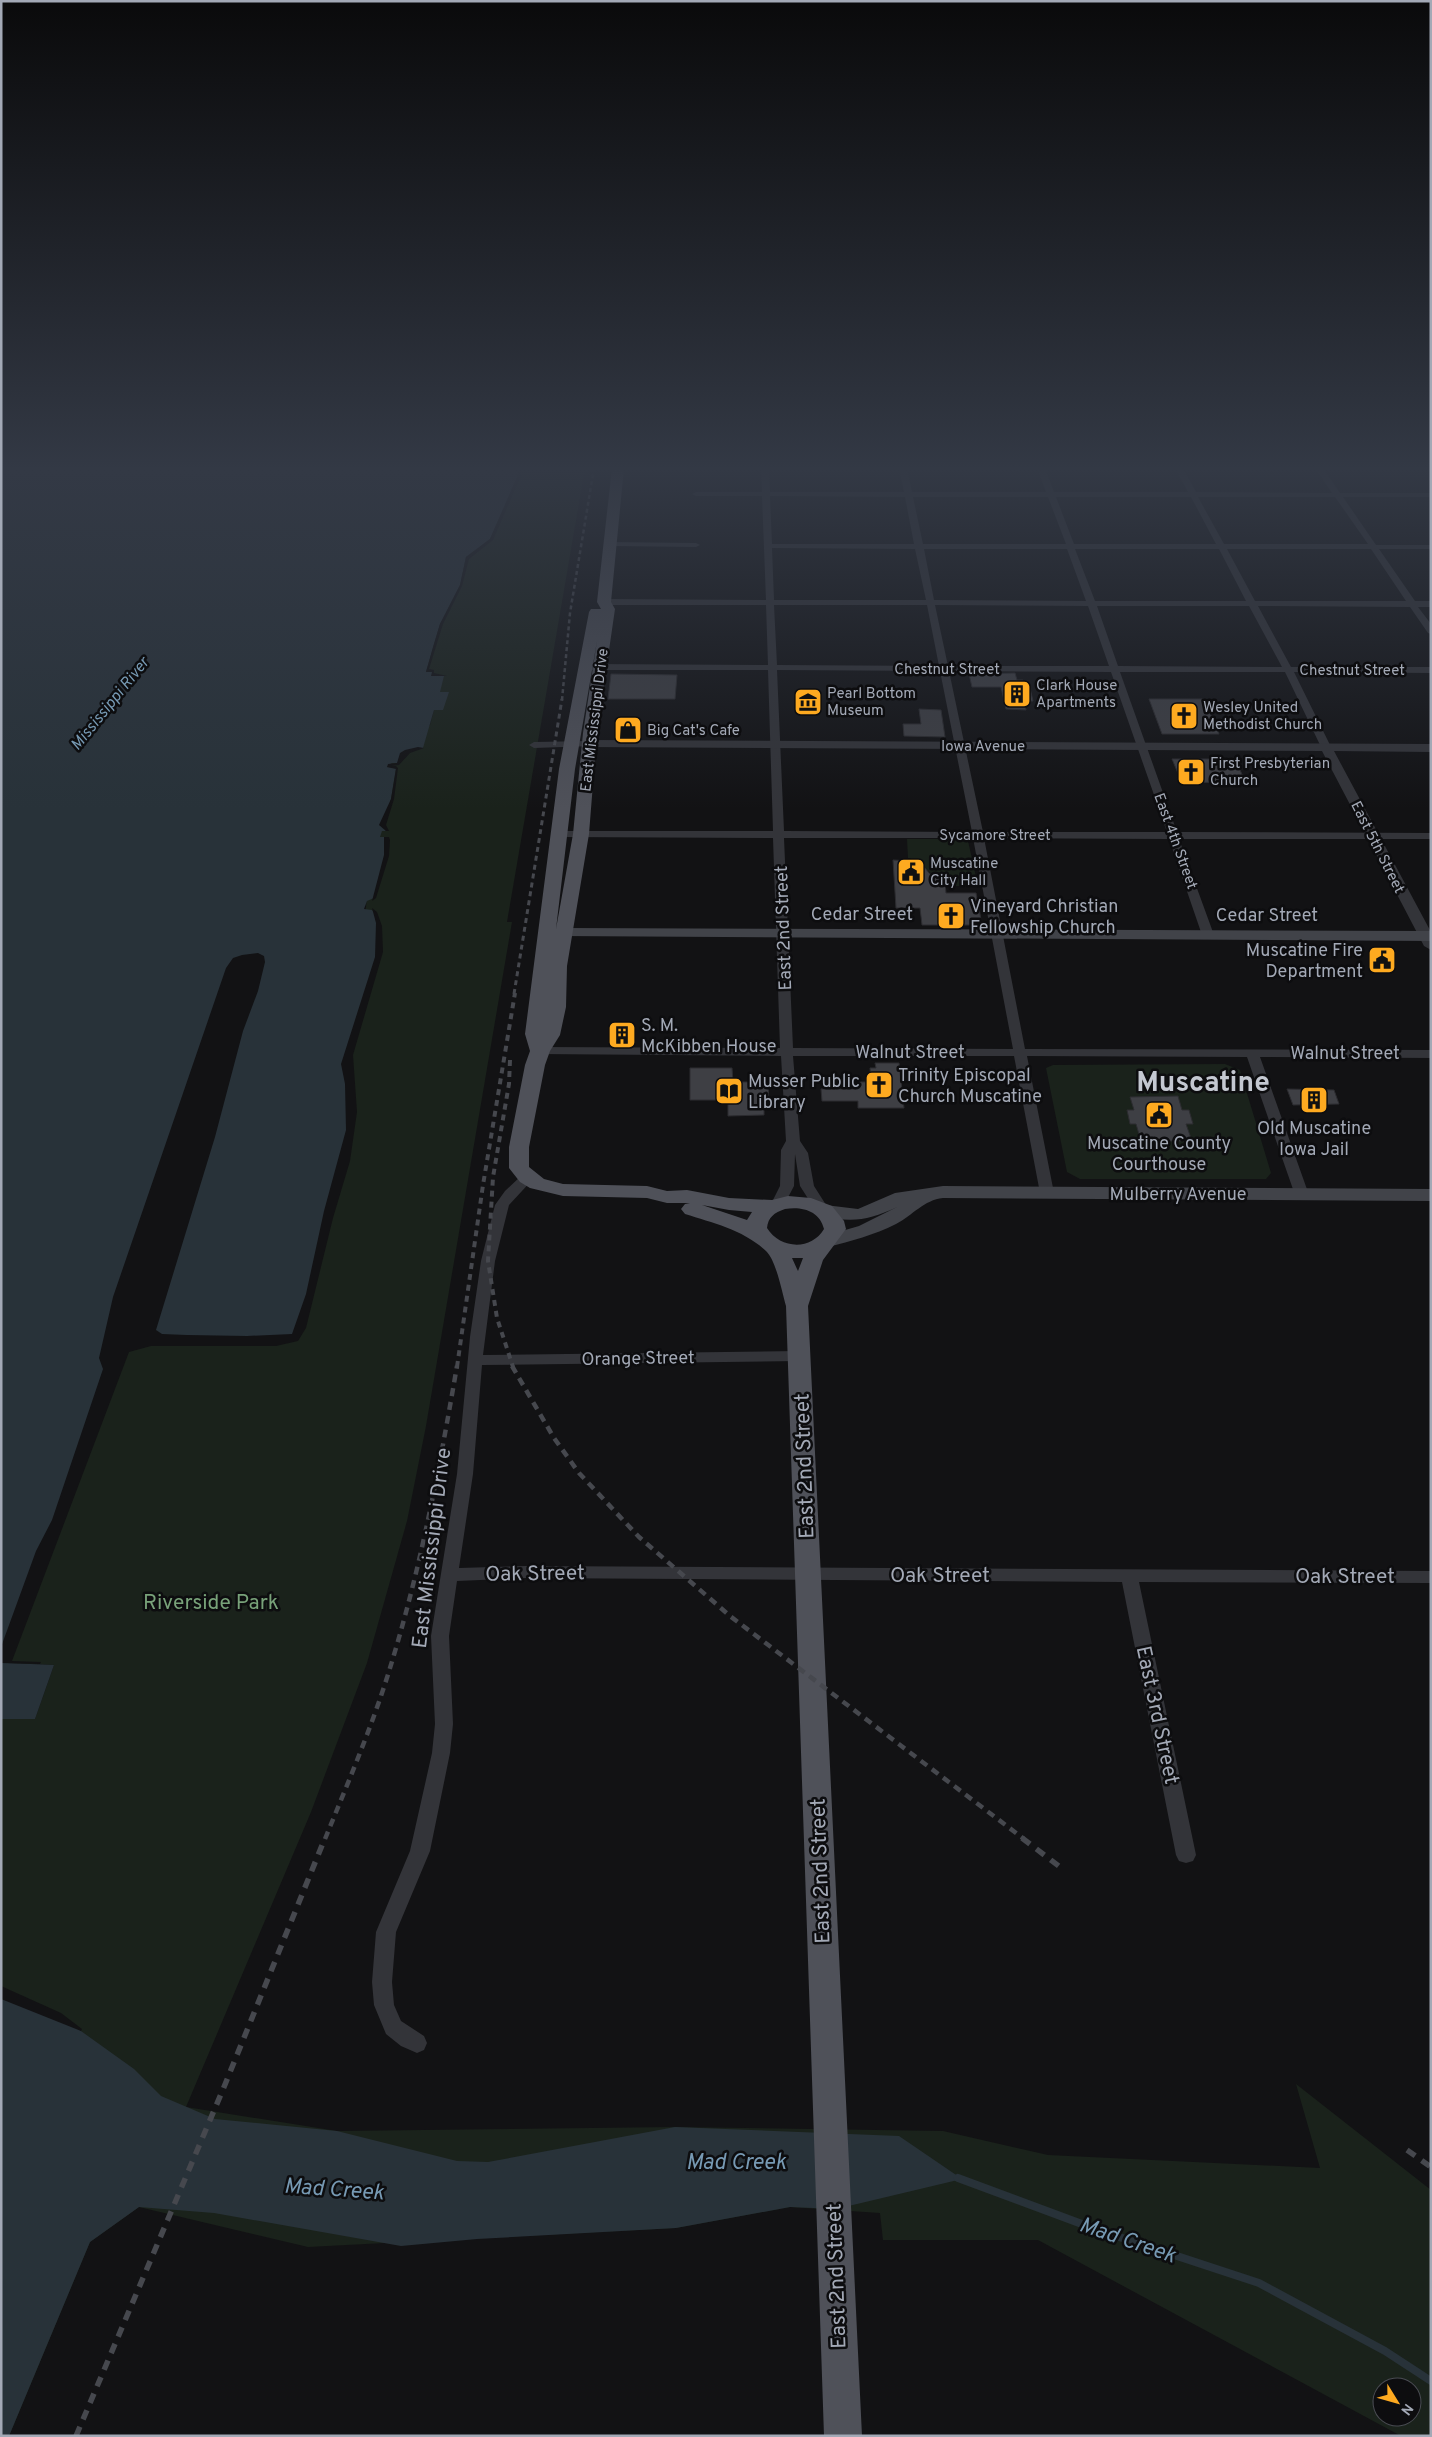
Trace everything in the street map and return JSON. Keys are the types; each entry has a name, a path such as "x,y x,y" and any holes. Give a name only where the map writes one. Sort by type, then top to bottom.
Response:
{"main road":[{"path":"604,602 606,582"},
{"name":"East Mississippi Drive","path":"527,1178 519,1168 519,1147 535,1065 540,1051 551,1034 557,1007 559,988 558,966 581,834 589,744 608,609 604,602 596,609 583,667 559,834 534,1034 540,1051"},
{"name":"Cedar Street","path":"564,933 1208,935 1429,940"},
{"path":"527,1178 546,1187 563,1190 647,1192 667,1197 686,1196 729,1204 775,1205 800,1202 823,1210 834,1223 835,1229 824,1244"},
{"name":"Mulberry Avenue","path":"823,1210 858,1215 871,1212 902,1197 943,1192 1431,1195"},
{"path":"667,1197 681,1206 736,1223 767,1242 799,1251 873,1229 912,1205 924,1194"},
{"path":"767,1242 756,1228 756,1221 760,1215 775,1205"},
{"name":"East 2nd Street","path":"767,1242 782,1258 797,1306 843,2436"},
{"name":"East 2nd Street","path":"797,1306 805,1290 809,1264 824,1244"}],"street":[{"name":"East 2nd Street","path":"770,582 787,1052 793,1141 801,1153 807,1186 823,1210"},
{"path":"927,582 1047,1193"},
{"name":"East 4th Street","path":"1084,582 1208,935"},
{"path":"1241,582 1326,747"},
{"path":"1397,582 1431,631"},
{"path":"604,602 1431,604"},
{"name":"Chestnut Street","path":"583,667 1431,670"},
{"name":"Iowa Avenue","path":"534,745 1431,748"},
{"name":"East 5th Street","path":"1326,747 1429,940"},
{"name":"Sycamore Street","path":"559,834 1431,836"},
{"name":"Walnut Street","path":"540,1051 1431,1054"},
{"path":"1252,1053 1302,1194"},
{"name":"East 2nd Street","path":"775,1205 787,1186 788,1150 793,1141"},
{"name":"East Mississippi Drive","path":"417,2043 408,2039 393,2026 384,2005 383,1959 386,1932 420,1851 441,1753 444,1724 440,1636 465,1474 487,1270 502,1205 510,1194 527,1178"},
{"name":"Orange Street","path":"476,1360 799,1356"},
{"name":"Oak Street","path":"450,1575 526,1572 1431,1577"},
{"name":"East 3rd Street","path":"1129,1574 1186,1855"}],"green space":[{"name":"Riverside Park","path":"457,582 565,582 507,922 512,922 426,1426 407,1521 367,1663 311,1812 186,2107 337,2131 675,2127 943,2131 1048,2155 1320,2168 1296,2084 1431,2190 1431,2436 1401,2436 1384,2427 1422,2427 1422,2377 1372,2377 1372,2420 1038,2240 883,2240 880,2213 790,2207 676,2228 308,2247 139,2207 90,2242 9,2436 1,2436 1,1719 35,1719 54,1665 8,1663 127,1350 350,1055 371,860 321,828 430,725 434,710 428,699 426,672 436,636"},
{"path":"907,839 957,839 968,841 978,886 949,886 945,874 931,873 925,868 912,866 911,858 908,858"},
{"path":"1225,1064 1240,1070 1271,1173 1266,1179 1080,1179 1067,1172 1046,1068 1053,1065"}],"water":[{"name":"Mississippi River","path":"1,582 461,582 440,624 426,672 432,672 432,676 444,676 440,692 449,692 443,710 434,710 423,748 409,751 397,763 392,763 387,767 396,768 391,799 383,825 386,831 382,831 380,837 386,837 386,856 374,898 367,901 364,909 372,910 375,914 380,952 350,1055 354,1112 297,1339 150,1343 127,1350 8,1663 54,1665 35,1719 1,1719"},
{"path":"1,1988 60,2016 134,2069 161,2096 215,2119 337,2131 457,2161 488,2162 675,2127 899,2136 962,2179 836,2209 790,2207 676,2228 477,2239 401,2246 214,2213 139,2207 90,2242 9,2436 1,2436"}],"pier":[{"path":"461,582 463,582 443,624 429,669 434,670 434,673 447,676 431,676 432,672 426,672 440,624"},
{"path":"418,747 424,748 410,753 399,765 391,766 398,768 394,799 386,825 389,831 386,831 379,825 391,799 396,769 387,767 388,764 397,763 400,753 405,750"},
{"path":"384,837 389,837 390,840 389,856 376,898 372,901 384,855"},
{"path":"372,908 377,912 382,926 383,952 353,1055 357,1112 350,1161 333,1218 306,1328 298,1341 276,1346 151,1346 129,1352 12,1661 41,1662 40,1664 1,1663 1,1647 36,1551 52,1520 103,1369 99,1358 113,1297 226,968 233,958 258,953 264,956 265,962 258,991 243,1031 215,1137 156,1330 162,1334 187,1335 247,1336 292,1334 306,1294 324,1211 346,1130 345,1084 341,1064 375,957 376,923"},
{"path":"1,1986 61,2013 82,2029 81,2031 1,1999"}],"building":[{"name":"Clark House Apartments","path":"1015,673 1017,680 1023,680 1023,684 1029,684 1033,701 1024,701 1026,710 1006,709 1001,687 972,687 969,674"},
{"path":"611,674 677,675 675,699 608,699"},
{"name":"Wesley United Methodist Church","path":"1149,699 1204,699 1219,734 1162,734"},
{"path":"919,709 941,710 945,737 904,736 903,724 921,724"},
{"name":"First Presbyterian Church","path":"1172,759 1235,759 1245,781 1189,783 1187,778 1180,778"},
{"name":"Vineyard Christian Fellowship Church","path":"893,860 911,861 911,865 925,868 930,874 944,874 946,893 976,893 982,925 922,925 920,908 896,908"},
{"name":"Trinity Episcopal Church Muscatine","path":"875,1063 899,1063 904,1108 858,1108 858,1101 822,1101 821,1089 856,1089 856,1082 871,1082 870,1068 876,1068"},
{"name":"Musser Public Library","path":"690,1068 732,1068 733,1082 768,1082 769,1103 764,1104 764,1115 728,1116 728,1100 690,1100"},
{"name":"Old Muscatine Iowa Jail","path":"1287,1089 1334,1090 1339,1104 1293,1105"},
{"name":"Muscatine County Courthouse","path":"1178,1096 1182,1110 1189,1110 1193,1124 1186,1124 1192,1141 1141,1141 1136,1124 1130,1124 1127,1110 1134,1110 1130,1097"}],"waterway":[{"name":"Mad Creek","path":"958,2178 1098,2230 1259,2283 1385,2351 1431,2381"}],"railway":[{"path":"562,700 570,613 575,582"},
{"path":"514,994 562,699"},
{"path":"457,1367 483,1185 515,993"},
{"path":"510,1060 509,1084 493,1177 488,1261 497,1318 513,1367"},
{"path":"325,1839 361,1750 393,1658 413,1586 444,1439 457,1366"},
{"path":"512,1366 554,1438 579,1473 639,1537 730,1616 1024,1839"},
{"path":"76,2436 224,2087 325,1838"},
{"path":"1022,1838 1064,1870"},
{"path":"1407,2150 1431,2167"}],"place":[{"name":"Clark House Apartments","path":"1017,694"},
{"name":"Pearl Bottom Museum","path":"808,702"},
{"name":"Wesley United Methodist Church","path":"1184,716"},
{"name":"Big Cat's Cafe","path":"628,730"},
{"name":"First Presbyterian Church","path":"1191,772"},
{"name":"Muscatine City Hall","path":"911,872"},
{"name":"Vineyard Christian Fellowship Church","path":"951,916"},
{"name":"Muscatine Fire Department","path":"1382,960"},
{"name":"S. M. McKibben House","path":"622,1035"},
{"name":"Trinity Episcopal Church Muscatine","path":"879,1085"},
{"name":"Musser Public Library","path":"729,1091"},
{"name":"Old Muscatine Iowa Jail","path":"1314,1100"},
{"name":"Muscatine County Courthouse","path":"1159,1115"}],"district":[{"name":"Muscatine","path":"1203,1081"}]}
